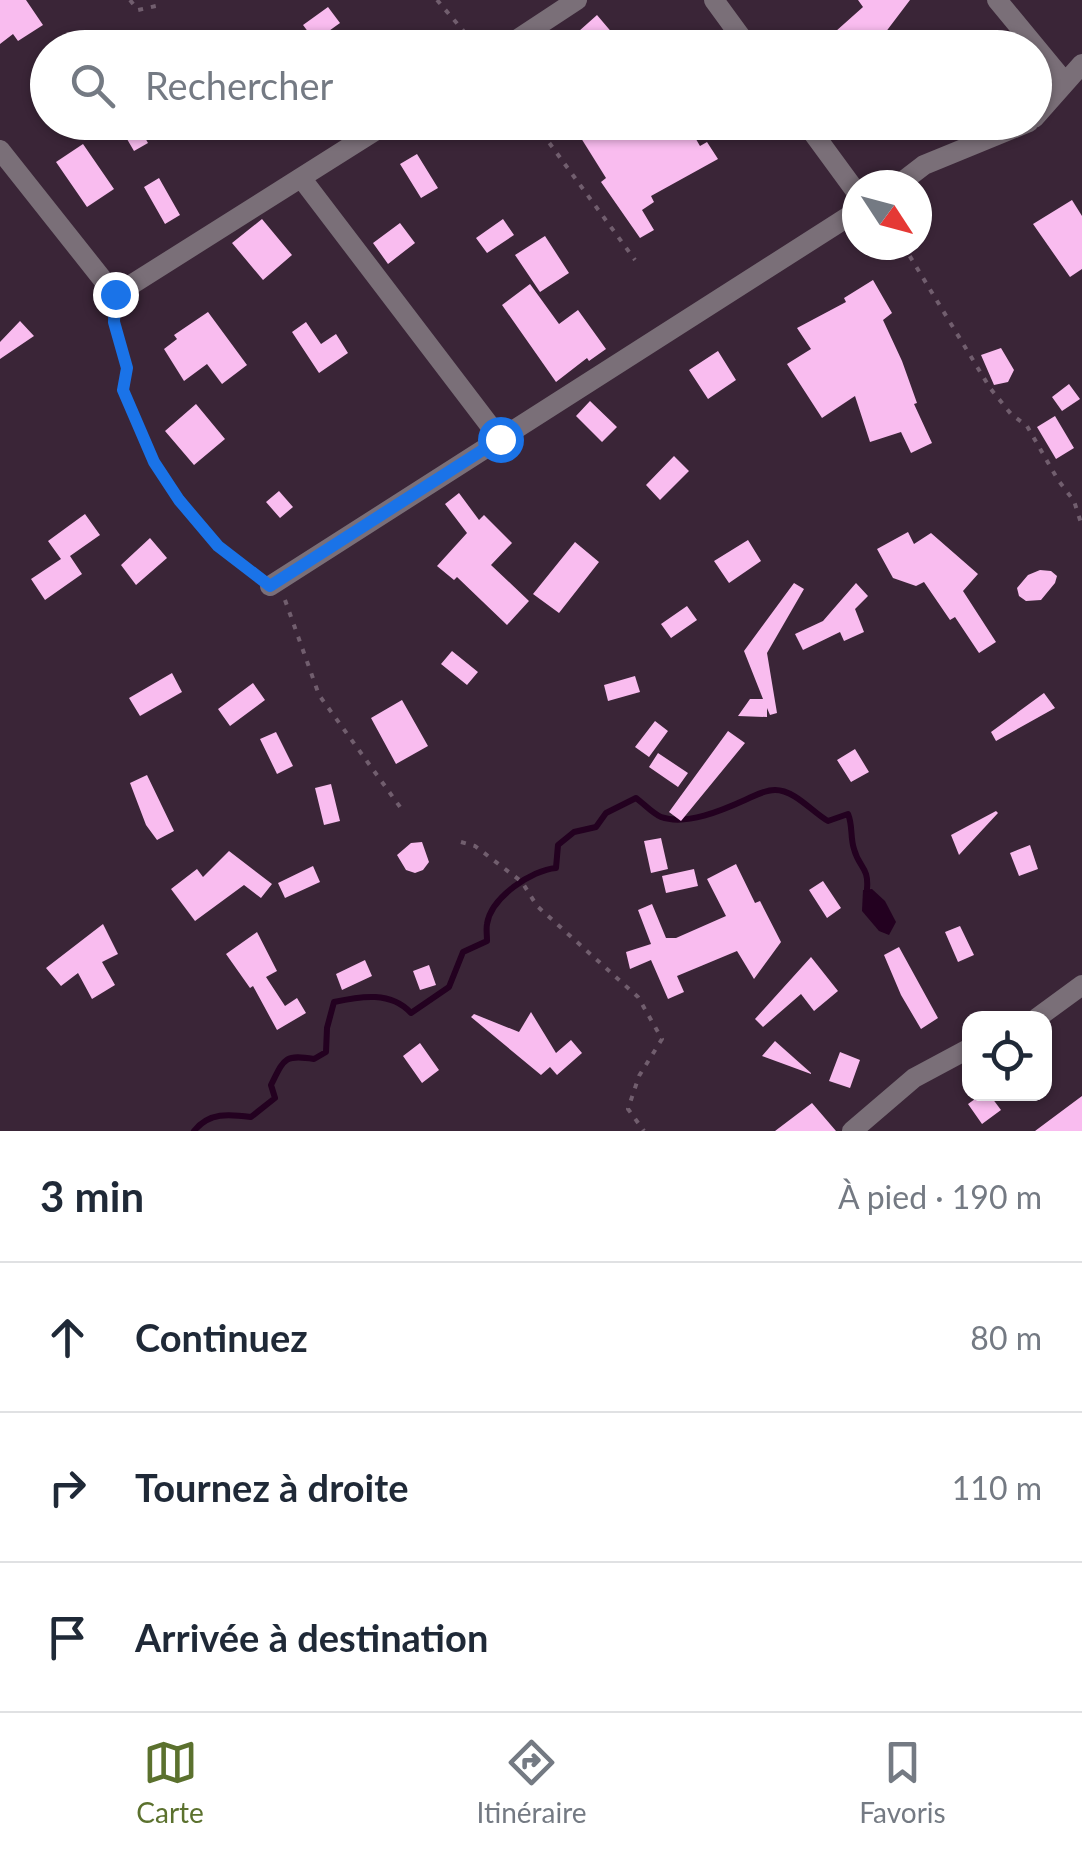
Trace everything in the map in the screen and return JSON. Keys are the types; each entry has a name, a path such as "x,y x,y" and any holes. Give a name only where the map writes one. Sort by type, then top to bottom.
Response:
{"street":[{"path":"531,30 577,0"},
{"path":"714,0 736,30"},
{"path":"997,0 1022,30"},
{"path":"1052,96 1082,64"},
{"path":"1052,66 1064,81"},
{"path":"0,150 115,294 362,140"},
{"path":"818,140 842,173"},
{"path":"918,170 984,140"},
{"path":"302,179 500,439"},
{"path":"270,586 842,221"},
{"path":"1047,1011 1082,985"},
{"path":"852,1131 914,1078 962,1052"}],"path":[{"path":"130,0 138,10 156,6"},
{"path":"437,0 463,30"},
{"path":"547,140 635,260"},
{"path":"912,260 990,388 1010,414 1027,426 1077,506 1082,526"},
{"path":"115,294 114,322 127,368 123,390 154,462 179,500 218,546 290,606 324,703 403,811"},
{"path":"461,842 475,846 522,882 537,906 638,997 662,1039 639,1076 628,1110 644,1131"}],"shaded area":[{"path":"872,889 885,901 896,922 889,935 879,931 862,911 863,890"}],"building":[{"path":"0,0 26,0 43,25 18,41 13,34 0,44"},
{"path":"858,0 910,0 887,30 837,30 863,7"},
{"path":"328,7 340,23 330,30 307,30 303,25"},
{"path":"597,15 610,30 580,30"},
{"path":"128,140 146,140 148,143 134,151"},
{"path":"582,140 696,140 700,146 707,142 718,159 651,196 654,202 642,210 654,230 640,238 601,182 606,178"},
{"path":"83,144 114,189 87,207 56,162"},
{"path":"417,154 438,188 421,198 400,164"},
{"path":"159,178 180,215 165,224 144,187"},
{"path":"1072,200 1082,216 1082,269 1070,277 1033,224"},
{"path":"262,219 292,255 263,280 232,243"},
{"path":"503,219 514,235 487,253 476,238"},
{"path":"400,223 415,243 388,264 373,243"},
{"path":"545,236 569,273 540,292 515,255"},
{"path":"873,280 892,313 883,320 932,443 911,453 901,432 870,442 855,396 822,418 787,364 811,349 797,328 846,302 844,298"},
{"path":"530,284 559,324 578,310 606,349 556,382 502,305"},
{"path":"208,312 247,365 222,384 207,364 184,381 164,349 177,339 174,335"},
{"path":"20,321 34,336 0,359 0,342"},
{"path":"306,322 321,344 336,334 348,353 319,373 292,332"},
{"path":"1001,348 1014,370 1008,382 994,385 981,355"},
{"path":"718,351 736,380 708,399 689,370"},
{"path":"1069,384 1080,399 1062,411 1052,397"},
{"path":"590,401 617,427 602,442 576,416"},
{"path":"196,404 225,439 194,465 165,431"},
{"path":"1055,416 1074,448 1056,459 1037,427"},
{"path":"674,456 689,471 660,500 646,485"},
{"path":"279,491 293,507 280,518 266,502"},
{"path":"459,493 479,520 484,515 512,543 491,565 529,601 507,625 457,577 454,580 437,566 467,533 445,504"},
{"path":"85,514 100,535 70,556 82,574 45,600 31,579 61,559 48,541"},
{"path":"908,532 914,544 931,533 978,574 963,591 996,642 979,653 955,617 950,620 924,582 916,586 893,578 877,549"},
{"path":"150,538 167,558 136,585 121,565"},
{"path":"748,540 761,561 729,583 714,561"},
{"path":"575,542 599,562 559,613 533,594"},
{"path":"1040,570 1057,576 1055,583 1041,600 1026,601 1017,588 1028,575"},
{"path":"794,583 804,589 767,653 777,713 770,715 767,708 767,717 738,716 750,699 763,699 744,651"},
{"path":"856,583 868,596 855,609 864,632 844,641 840,632 803,650 795,634 823,621"},
{"path":"687,606 697,620 671,638 661,624"},
{"path":"452,651 478,672 467,685 441,664"},
{"path":"172,673 182,692 140,716 129,698"},
{"path":"635,676 640,692 608,701 604,685"},
{"path":"253,683 265,700 230,726 218,709"},
{"path":"1044,693 1055,708 996,741 991,732"},
{"path":"402,700 428,746 396,764 371,718"},
{"path":"655,721 668,731 649,757 635,747"},
{"path":"728,731 745,743 681,821 669,812"},
{"path":"276,732 293,766 277,774 260,739"},
{"path":"855,749 869,772 851,782 837,760"},
{"path":"658,753 688,773 678,787 649,767"},
{"path":"147,775 174,831 157,840 146,825 130,783"},
{"path":"331,784 340,821 324,825 315,788"},
{"path":"998,813 959,855 951,835"},
{"path":"661,838 668,869 651,873 644,841"},
{"path":"422,842 429,862 415,873 406,870 397,855 411,843"},
{"path":"1030,845 1038,869 1019,876 1010,853"},
{"path":"229,851 272,884 261,898 244,885 195,921 171,889 197,869 203,877"},
{"path":"736,864 755,903 760,901 781,942 754,979 737,951 677,976 684,992 668,999 651,960 630,969 626,952 651,944 638,910 652,904 666,938 676,938 726,916 707,879"},
{"path":"313,866 320,882 285,898 278,883"},
{"path":"694,869 698,886 666,893 662,876"},
{"path":"823,881 841,908 827,918 809,890"},
{"path":"103,924 118,954 102,962 115,985 92,999 78,973 61,986 46,968"},
{"path":"960,926 974,955 958,962 945,932"},
{"path":"257,932 277,971 266,977 285,1006 297,998 306,1013 277,1030 253,986 250,988 226,954"},
{"path":"899,947 938,1018 921,1029 884,955"},
{"path":"811,957 838,991 814,1011 801,994 763,1027 755,1019"},
{"path":"365,960 372,976 342,990 336,974"},
{"path":"429,965 436,985 420,990 413,971"},
{"path":"531,1012 556,1053 571,1040 582,1053 557,1075 550,1067 541,1075 471,1017 474,1014 519,1032"},
{"path":"775,1041 811,1073 811,1074 762,1056"},
{"path":"420,1043 439,1070 422,1083 403,1056"},
{"path":"840,1052 860,1060 850,1088 829,1081"},
{"path":"1082,1096 1082,1131 1035,1131"},
{"path":"994,1101 1001,1110 982,1124 968,1104"},
{"path":"812,1103 836,1131 775,1131"}],"waterway":[{"path":"194,1131 213,1117 251,1117 275,1098 271,1085 286,1060 314,1059 326,1052 334,1002 385,998 411,1013 449,987 463,952 487,941 490,914 504,895 525,879 556,868 558,845 574,832 596,827 606,813 636,798 658,816 682,820 775,790 796,797 828,821 848,814 856,855 867,876 867,889"}],"route":[{"path":"115,294 112,310 127,368 124,396 154,462 179,500 218,546 270,586 500,439"}]}
